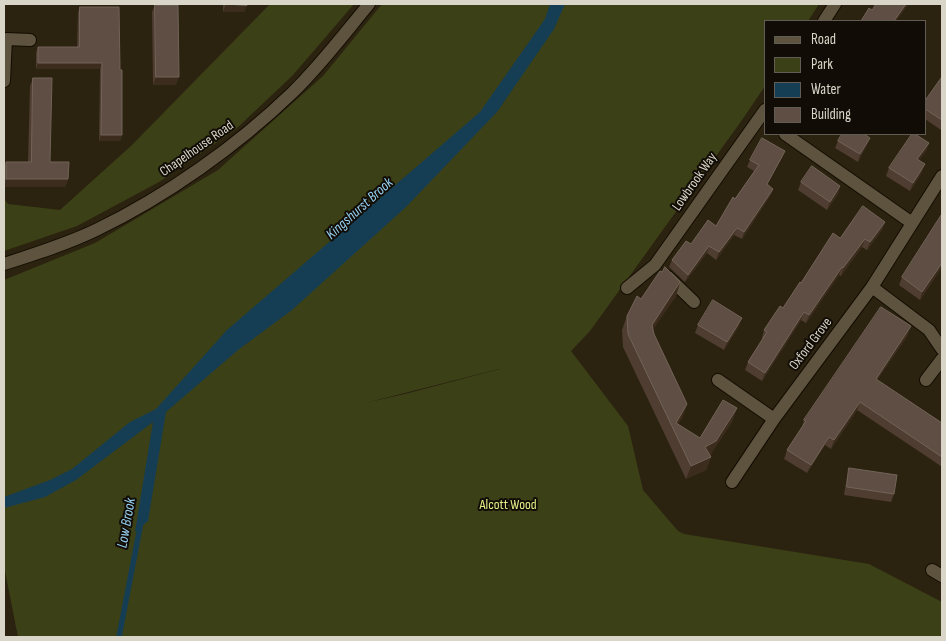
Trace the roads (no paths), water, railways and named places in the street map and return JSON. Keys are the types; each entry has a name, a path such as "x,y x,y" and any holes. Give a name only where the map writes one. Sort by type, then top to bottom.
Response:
{"street":[{"name":"Chapelhouse Road","path":"4,264 95,230 139,207 219,155 260,122 293,91 369,4"},
{"path":"825,20 836,4"},
{"path":"4,81 6,39 30,40"},
{"name":"Lowbrook Way","path":"627,288 655,265 763,115"},
{"path":"786,135 912,223"},
{"name":"Oxford Grove","path":"732,482 774,419 872,287 942,176"},
{"path":"655,265 694,302"},
{"path":"872,287 929,330 942,350"},
{"path":"926,380 942,359"},
{"path":"718,380 774,419"}],"water":[{"path":"550,4 565,4 554,29 497,112 406,207 292,310 238,350 166,412 148,521 135,532 153,422 76,480 45,497 4,508 4,497 50,480 72,469 130,422 156,409 227,330 480,112 545,19"}],"waterway":[{"name":"Low Brook","path":"119,637 141,522"}],"water label":[{"name":"Kingshurst Brook","path":"360,209"}],"park label":[{"name":"Alcott Wood","path":"508,505"}]}
